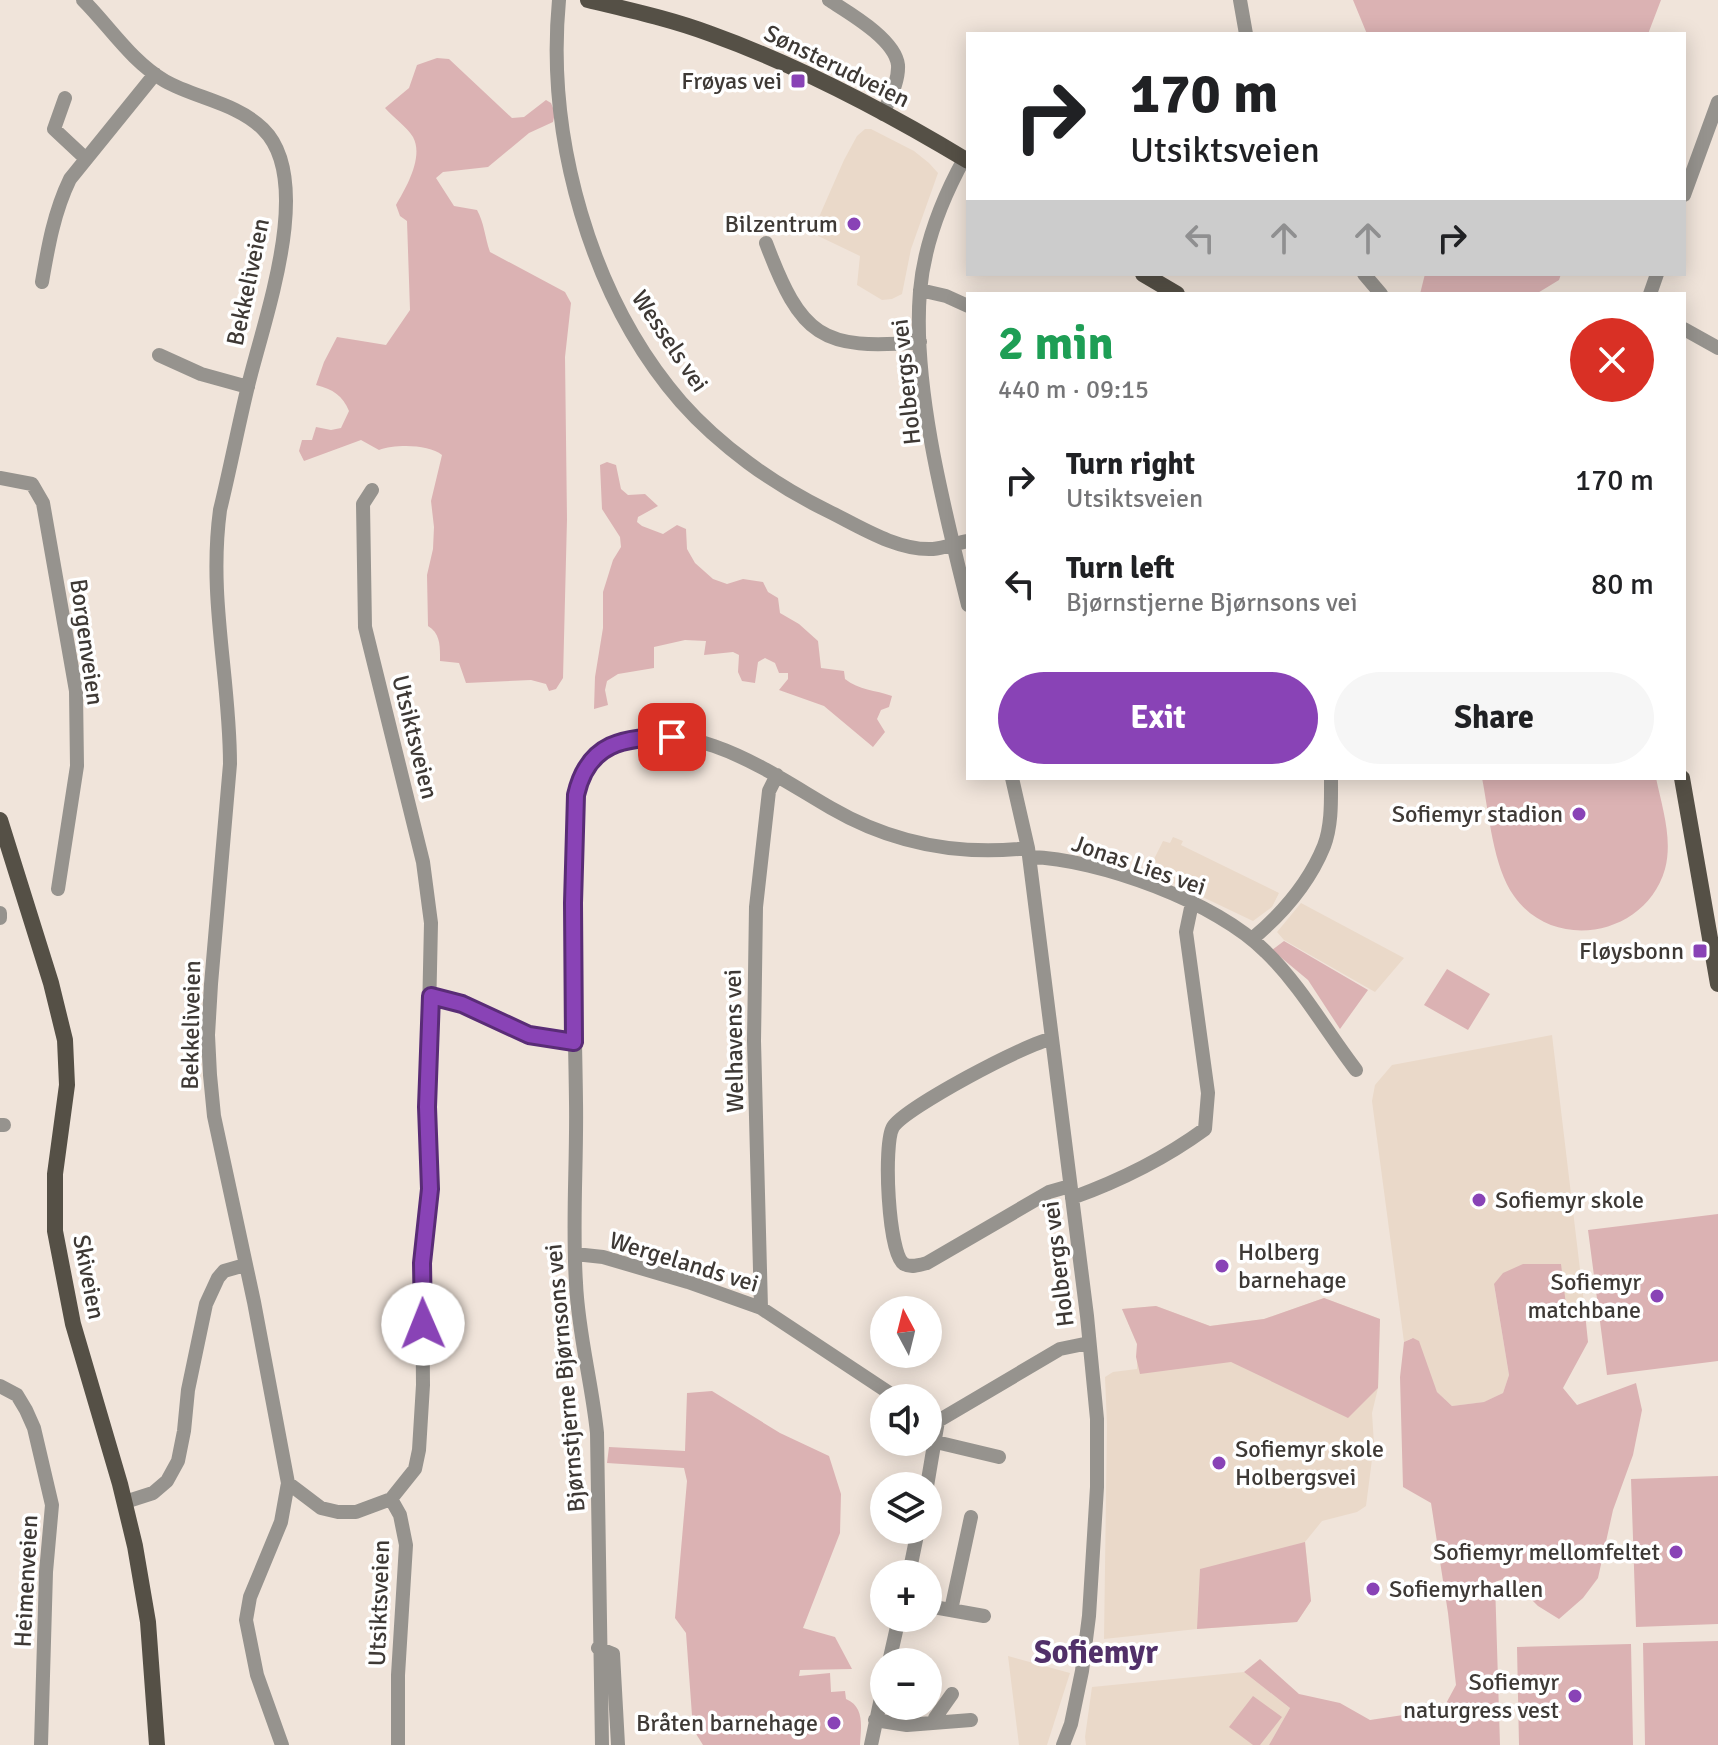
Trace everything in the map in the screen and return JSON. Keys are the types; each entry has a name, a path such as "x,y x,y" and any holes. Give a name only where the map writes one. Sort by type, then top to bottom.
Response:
{"main road":[{"name":"Sønsterudveien","path":"588,0 668,20 722,38 883,114 966,160"},
{"path":"1146,276 1174,292"},
{"path":"1682,780 1718,984"},
{"name":"Skiveien","path":"0,820 62,1024 67,1069 54,1193 57,1241 73,1324 125,1502 144,1592 157,1745"}],"street":[{"name":"Bekkeliveien","path":"83,0 133,56 155,74 260,126 273,140 282,162 287,197 283,239 220,510 215,545 215,591 230,736 230,764 208,1035 214,1116 288,1483 281,1522 250,1597 246,1620 257,1675 282,1745"},
{"name":"Wessels vei","path":"559,0 561,109 576,196 596,258 616,302 631,331 661,375 706,428 775,482 832,513 907,546 935,549 961,542"},
{"path":"829,0 874,32 895,55 898,67 896,80 883,114"},
{"path":"1240,0 1246,32"},
{"path":"42,282 61,199 70,179 155,74"},
{"path":"65,98 54,129 85,158"},
{"path":"1686,190 1718,102"},
{"name":"Holbergs vei","path":"966,160 949,187 930,239 920,290 920,342 929,421 961,542 966,587"},
{"path":"766,243 796,307 806,321 828,338 853,344 920,342"},
{"path":"1366,276 1379,292"},
{"path":"920,290 946,296 966,305"},
{"path":"1686,330 1718,348"},
{"name":"Bekkeliveien","path":"159,355 201,374 248,387"},
{"name":"Borgenveien","path":"0,478 32,484 43,503 76,691 77,766 58,889"},
{"name":"Utsiktsveien","path":"372,490 363,504 365,627 423,862 431,923 427,1107 430,1189 422,1263 423,1385 419,1450 415,1469 391,1499 400,1515 406,1545 398,1675 398,1745"},
{"name":"Bjørnstjerne Bjørnsons vei","path":"602,1745 598,1648 600,1534 597,1433 576,1287 575,1254 573,903 576,795 583,770 602,751 633,737 672,737 713,745 777,775 834,810 895,838 961,851 1029,852"},
{"name":"Welhavens vei","path":"761,1308 754,1041 756,907 769,791 777,775"},
{"name":"Holbergs vei","path":"1012,780 1029,852 1097,1419 1094,1546 1082,1671 1071,1724 1063,1745"},
{"path":"1252,939 1299,892 1324,845 1330,812 1331,780"},
{"name":"Jonas Lies vei","path":"1029,852 1084,865 1172,894 1219,916 1252,939 1284,972 1356,1070"},
{"path":"1052,1039 1026,1046 923,1104 894,1125 889,1135 887,1161 893,1240 897,1258 904,1264 914,1266 927,1263 1049,1192 1071,1192 1112,1184 1205,1129 1208,1093 1186,932 1192,903"},
{"path":"431,996 462,1004 529,1035 574,1042"},
{"name":"Wergelands vei","path":"575,1254 603,1257 761,1308 876,1384"},
{"path":"125,1502 153,1493 167,1481 178,1461 188,1390 206,1304 224,1271 245,1265"},
{"path":"942,1414 1060,1349 1089,1343"},
{"name":"Heimenveien","path":"0,1386 17,1395 34,1428 52,1505 46,1572 41,1745"},
{"path":"942,1443 999,1457"},
{"path":"288,1483 321,1508 338,1512 356,1512 391,1499"},
{"path":"951,1610 971,1517"},
{"path":"942,1608 984,1616"},
{"name":"Bjørnstjerne Bjørnsons vei","path":"598,1648 613,1654 618,1745"},
{"path":"936,1722 935,1718 952,1694"},
{"path":"871,1745 875,1720 907,1725 971,1720"}],"shaded area":[{"path":"1353,0 1661,0 1649,32 1366,32"},
{"path":"437,58 449,59 512,118 524,117 546,100 551,103 555,113 553,122 529,133 488,167 443,172 436,178 454,206 477,210 490,252 565,292 571,303 565,357 567,519 563,678 556,689 549,691 546,684 531,680 466,683 459,663 440,661 438,637 428,626 427,575 433,549 431,501 442,455 412,446 379,450 361,440 304,461 299,451 302,440 312,440 316,427 341,428 349,411 337,394 316,385 337,337 386,345 410,310 407,221 400,216 396,205 415,163 416,145 410,133 385,108 409,88 417,65"},
{"path":"865,129 871,129 914,151 938,173 911,249 902,294 892,299 882,300 857,285 860,256 812,233 844,160 857,136"},
{"path":"1424,276 1560,276 1539,292 1420,292"},
{"path":"607,462 616,465 621,489 628,495 645,494 658,506 638,517 637,522 663,534 677,525 686,529 687,549 695,563 713,579 727,584 743,579 763,582 768,592 778,598 780,613 799,624 818,641 821,668 844,671 845,679 850,683 892,696 889,707 881,710 877,719 885,732 873,747 824,706 779,690 788,679 788,673 779,673 775,663 765,658 758,662 755,683 742,681 738,672 739,655 733,652 704,655 706,641 685,640 654,647 654,668 618,674 607,681 608,705 594,709 595,677 603,628 603,592 613,560 621,547 620,537 602,509 600,465"},
{"path":"1482,780 1656,780 1668,846 1665,869 1655,892 1639,910 1619,922 1597,929 1574,930 1552,925 1531,914 1514,896 1501,870"},
{"path":"1173,837 1183,841 1181,845 1279,893 1272,907 1253,921 1148,871 1163,841 1170,843"},
{"path":"1301,903 1404,958 1375,992 1284,940 1277,932"},
{"path":"1284,941 1368,990 1340,1029 1308,980 1272,950"},
{"path":"1447,969 1490,994 1468,1030 1424,1005"},
{"name":"Sofiemyr skole","path":"1552,1035 1584,1303 1566,1305 1494,1285 1509,1375 1503,1393 1485,1402 1452,1406 1437,1392 1412,1338 1404,1342 1372,1101 1375,1085 1392,1065"},
{"name":"Sofiemyr matchbane","path":"1718,1214 1718,1361 1607,1375 1588,1230"},
{"path":"1523,1264 1561,1264 1566,1305 1584,1303 1588,1342 1563,1388 1577,1405 1636,1383 1642,1410 1633,1455 1613,1510 1598,1578 1583,1598 1559,1619 1538,1606 1509,1577 1495,1582 1500,1745 1269,1745 1290,1708 1244,1672 1260,1659 1299,1694 1340,1703 1370,1720 1443,1709 1456,1685 1431,1503 1403,1487 1400,1377 1404,1342 1413,1338 1419,1341 1437,1392 1452,1406 1484,1402 1503,1393 1509,1375 1494,1284 1503,1273"},
{"path":"1324,1298 1380,1319 1378,1388 1372,1413 1374,1444 1366,1506 1357,1512 1322,1521 1305,1542 1311,1601 1297,1622 1104,1639 1105,1377 1113,1372 1137,1369 1137,1344 1122,1309 1156,1306 1210,1326 1264,1319"},
{"path":"1324,1298 1380,1319 1378,1388 1348,1418 1231,1362 1140,1374 1137,1344 1122,1309 1156,1306 1210,1326 1264,1319"},
{"path":"712,1391 780,1433 829,1456 841,1494 840,1533 803,1628 835,1637 852,1669 800,1670 799,1676 830,1673 831,1692 845,1691 846,1699 859,1712 860,1745 703,1745 693,1729 686,1633 675,1618 687,1481 684,1468 607,1463 609,1447 685,1451 687,1393"},
{"name":"Sofiemyr mellomfeltet","path":"1718,1476 1718,1624 1636,1627 1631,1479"},
{"path":"1305,1542 1311,1601 1297,1622 1197,1629 1200,1569"},
{"path":"1718,1641 1718,1745 1645,1745 1643,1643"},
{"name":"Sofiemyr naturgress vest","path":"1631,1644 1633,1745 1519,1745 1517,1647"},
{"path":"1008,1656 1070,1673 1047,1745 1019,1745"},
{"path":"1244,1672 1290,1708 1269,1745 1086,1745 1092,1687"},
{"path":"1253,1696 1282,1717 1260,1745 1253,1745 1229,1727"}],"place":[{"name":"Frøyas vei","path":"798,81"},
{"name":"Bilzentrum","path":"854,224"},
{"name":"Sofiemyr stadion","path":"1579,814"},
{"name":"Fløysbonn","path":"1700,951"},
{"name":"Sofiemyr skole","path":"1479,1200"},
{"name":"Holberg barnehage","path":"1222,1266"},
{"name":"Sofiemyr matchbane","path":"1657,1296"},
{"name":"Sofiemyr skole Holbergsvei","path":"1219,1463"},
{"name":"Sofiemyr mellomfeltet","path":"1676,1552"},
{"name":"Sofiemyrhallen","path":"1373,1589"},
{"name":"Sofiemyr naturgress vest","path":"1575,1696"},
{"name":"Bråten barnehage","path":"834,1723"}],"district":[{"name":"Sofiemyr","path":"1096,1652"}],"route":[{"path":"423,1324 422,1263 431,1165 427,1107 431,996 462,1004 529,1035 574,1042 573,903 579,782 590,762 614,745 633,737 672,737"}]}
